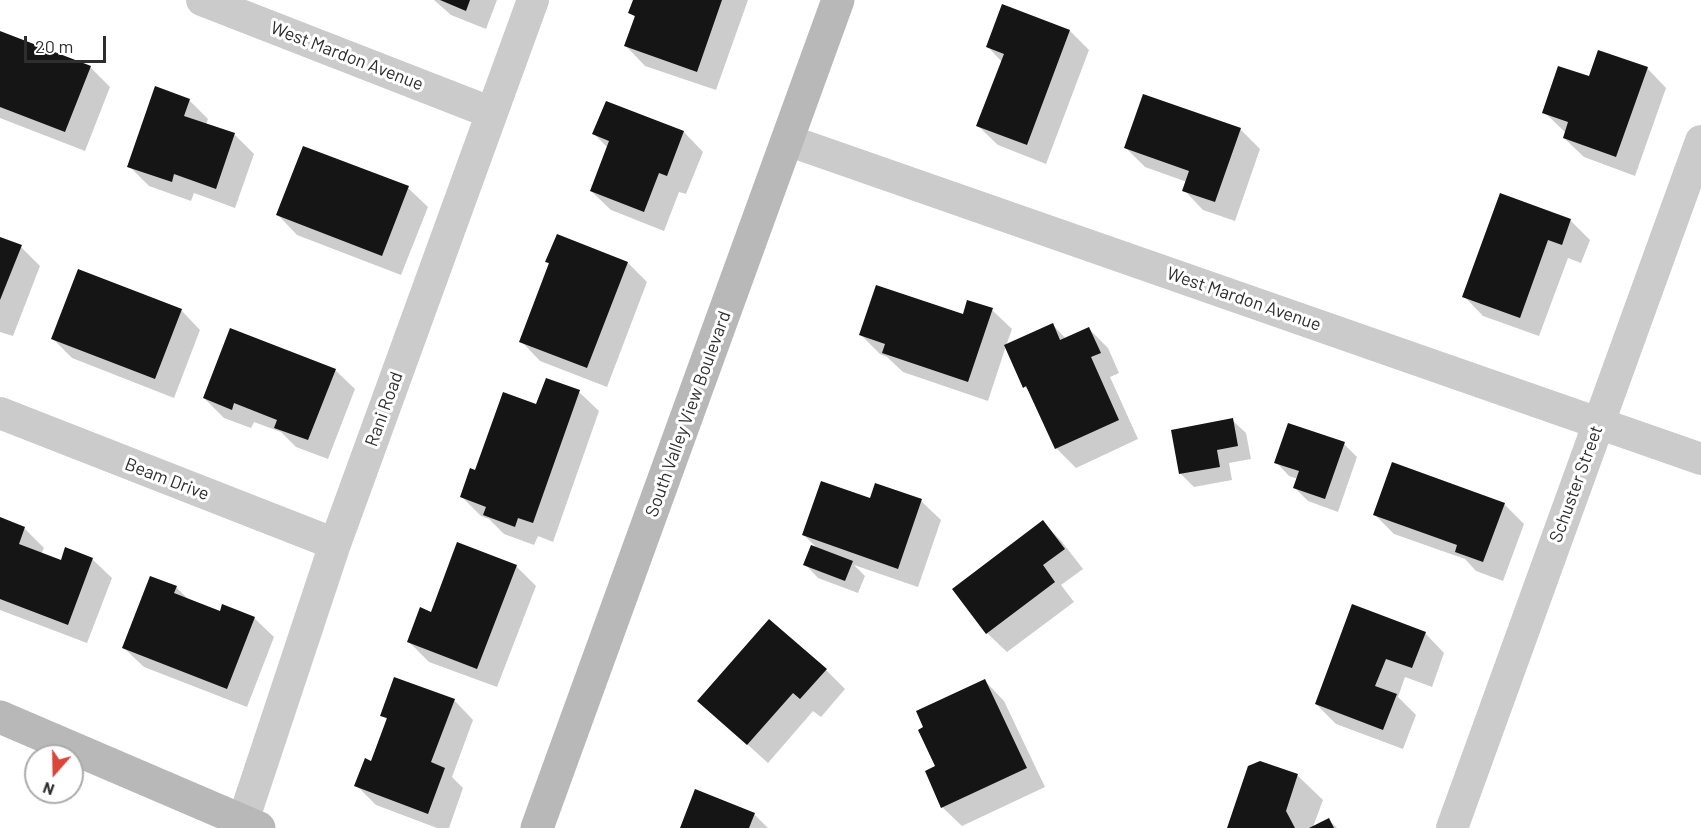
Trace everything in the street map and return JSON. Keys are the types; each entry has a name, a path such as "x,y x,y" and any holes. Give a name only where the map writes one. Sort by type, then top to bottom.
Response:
{"main road":[{"name":"South Valley View Boulevard","path":"537,828 838,0"},
{"path":"0,717 251,824"}],"street":[{"name":"West Mardon Avenue","path":"202,0 492,113"},
{"name":"Rani Road","path":"251,824 335,544 533,0"},
{"name":"West Mardon Avenue","path":"787,140 1701,459"},
{"name":"Schuster Street","path":"1452,828 1701,141"},
{"name":"Beam Drive","path":"0,413 335,544"}],"building":[{"path":"440,0 470,0 466,11"},
{"path":"633,0 722,0 697,72 624,46 635,16 628,13"},
{"path":"1002,4 1070,30 1027,145 976,126 1004,54 986,47"},
{"path":"0,31 91,66 65,132 0,107"},
{"path":"1598,50 1648,67 1616,157 1563,138 1568,122 1542,113 1558,66 1589,76"},
{"path":"155,86 190,99 184,116 235,133 216,189 174,174 172,182 127,167"},
{"path":"1143,94 1241,128 1215,202 1182,191 1189,171 1124,148"},
{"path":"606,101 684,131 667,176 659,173 644,212 590,191 609,141 592,134"},
{"path":"303,146 409,186 382,256 276,215"},
{"path":"1500,193 1571,219 1562,245 1548,240 1520,318 1462,297"},
{"path":"557,234 628,262 587,368 519,342 549,263 545,262"},
{"path":"0,237 22,245 0,300"},
{"path":"78,269 182,309 155,379 51,339"},
{"path":"876,285 963,314 967,300 993,308 968,382 882,353 885,344 859,335"},
{"path":"1053,323 1060,340 1089,327 1101,353 1091,357 1119,420 1055,449 1026,386 1023,388 1004,345"},
{"path":"230,328 336,369 308,440 274,428 277,420 234,403 232,410 203,398"},
{"path":"546,378 580,390 533,523 518,518 515,527 483,515 486,507 460,497 470,468 475,470 503,392 536,404"},
{"path":"1233,418 1238,446 1217,450 1220,467 1179,474 1171,430"},
{"path":"1288,423 1345,442 1325,499 1293,488 1299,471 1274,463"},
{"path":"1392,462 1505,503 1483,562 1455,552 1457,545 1373,515"},
{"path":"821,481 870,498 875,483 922,499 898,569 802,535"},
{"path":"0,517 25,527 19,544 61,560 65,547 93,558 68,625 0,599"},
{"path":"1043,520 1065,549 1043,565 1055,582 986,634 952,589"},
{"path":"457,542 517,565 477,669 407,642 420,607 431,612"},
{"path":"811,545 853,561 845,581 803,565"},
{"path":"150,576 177,586 174,593 220,611 222,604 255,617 227,689 122,648"},
{"path":"1352,604 1426,632 1412,668 1386,659 1375,686 1397,694 1383,730 1315,704"},
{"path":"769,619 827,669 800,699 793,693 747,745 697,701"},
{"path":"394,677 455,699 431,762 445,768 428,814 354,786 365,758 371,761 387,718 380,716"},
{"path":"985,679 1027,768 941,808 925,771 935,766 918,730 923,727 916,711"},
{"path":"1260,761 1298,774 1286,811 1295,828 1227,828 1248,766"},
{"path":"695,789 755,813 749,828 680,828"},
{"path":"1329,818 1334,828 1309,828"}]}
